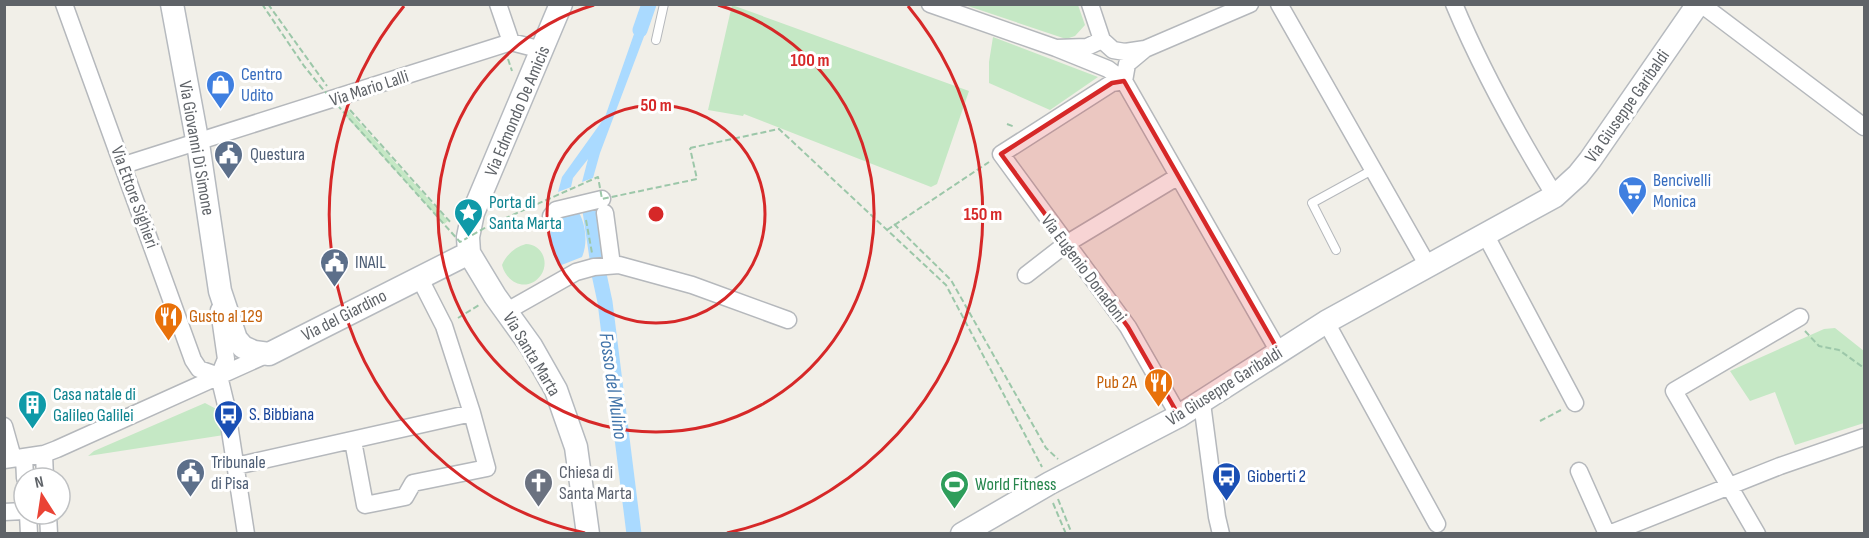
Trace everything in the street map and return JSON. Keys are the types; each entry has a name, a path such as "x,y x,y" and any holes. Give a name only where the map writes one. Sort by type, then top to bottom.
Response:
{"street":[{"name":"Via Ettore Sighieri","path":"64,4 193,360 199,369 219,376"},
{"name":"Via Giovanni Di Simone","path":"172,4 197,142 220,291 236,339 243,347 254,352 269,354"},
{"path":"498,4 511,42 542,50"},
{"name":"Via Edmondo De Amicis","path":"465,241 473,213 561,4"},
{"path":"930,4 1056,48 1108,69 1124,81 1279,352"},
{"path":"1090,4 1102,40 1113,50 1121,52 1145,49"},
{"path":"1124,81 1126,64 1145,49 1250,4"},
{"path":"1279,4 1428,266"},
{"path":"1454,4 1468,39 1516,132 1555,196"},
{"path":"1699,4 1864,127"},
{"name":"Via Giuseppe Garibaldi","path":"962,534 1202,403 1326,322 1555,196 1578,175 1590,160 1699,4"},
{"path":"1056,48 1078,48 1095,45 1102,40"},
{"name":"Via Mario Lalli","path":"124,165 511,42"},
{"path":"1001,154 1113,82 1124,81"},
{"name":"Via Eugenio Donadoni","path":"1001,154 1128,327 1179,416"},
{"path":"1026,275 1066,244 1178,177"},
{"path":"551,216 556,210 582,202 603,206 609,265"},
{"path":"1485,234 1575,403"},
{"name":"Via del Giardino","path":"14,459 44,454 269,354 419,277 465,241"},
{"name":"Via Santa Marta","path":"465,241 501,304 540,361 556,390 576,447 588,534"},
{"path":"501,304 584,270 609,265 624,266 692,285 789,320"},
{"path":"353,441 365,505 405,497 413,483 487,468 444,326 419,277"},
{"name":"Via Giovanni Di Simone","path":"219,376 226,359 219,317 220,291"},
{"path":"1757,534 1674,391 1798,318"},
{"path":"1326,322 1437,524"},
{"path":"219,376 225,399 246,534"},
{"path":"1202,403 1216,517 1221,534"},
{"path":"236,466 472,413"},
{"path":"4,426 14,459"},
{"path":"1579,471 1608,534 1729,485 1819,451 1864,437"},
{"path":"44,454 44,466"}],"lane":[{"path":"656,40 664,4"},
{"path":"1336,250 1312,203 1374,169"}],"path":[{"path":"262,4 304,66 335,97 465,241"},
{"path":"268,4 335,97 460,242 490,225 598,177 603,206 697,179 690,148 779,129 946,285 1057,484 1072,534"},
{"path":"887,230 1001,154"},
{"path":"582,202 590,239"},
{"path":"894,224 951,280 1046,448 1056,455 1060,464 1065,464 1057,484 1066,534"},
{"path":"444,326 501,304"},
{"path":"1798,318 1819,346 1839,350 1864,368"},
{"path":"1540,421 1575,403"}],"highlighted area":[{"path":"1124,81 1279,352 1179,416 1128,327 1001,154 1112,83"}],"green space":[{"path":"732,5 969,91 937,184 931,187 744,114 743,116 708,110"},
{"path":"965,5 1078,5 1085,25 1075,36 1066,39"},
{"path":"993,37 1098,77 1050,110 989,83 989,62"},
{"path":"348,110 448,221 444,224 344,114"},
{"path":"526,244 540,250 545,264 541,275 525,285 513,281 502,265 511,252"},
{"path":"1835,328 1864,351 1864,423 1795,445 1775,392 1750,401 1730,371 1824,329"},
{"path":"205,403 220,411 224,435 88,456 94,451"}],"water":[{"path":"654,10 600,153 593,178 582,182 588,159 573,178 571,187 558,192 562,177 605,117 641,14"},
{"path":"578,211 585,234 582,257 559,266 550,240 554,220 558,214"}],"waterway":[{"name":"Fosso del Mulino","path":"640,30 649,4"},
{"name":"Fosso del Mulino","path":"589,204 597,258"},
{"name":"Fosso del Mulino","path":"599,274 605,302 634,534"}],"place":[{"name":"Centro Udito","path":"220,110"},
{"name":"Questura","path":"229,180"},
{"name":"Bencivelli Monica","path":"1632,216"},
{"name":"Porta di Santa Marta","path":"468,238"},
{"name":"INAIL","path":"334,288"},
{"name":"Gusto al 129","path":"168,342"},
{"name":"Pub 2A","path":"1158,408"},
{"name":"Casa natale di Galileo Galilei","path":"32,430"},
{"name":"S. Bibbiana","path":"228,440"},
{"name":"Tribunale di Pisa","path":"190,498"},
{"name":"Gioberti 2","path":"1226,502"},
{"name":"Chiesa di Santa Marta","path":"538,508"},
{"name":"World Fitness","path":"954,510"}]}
